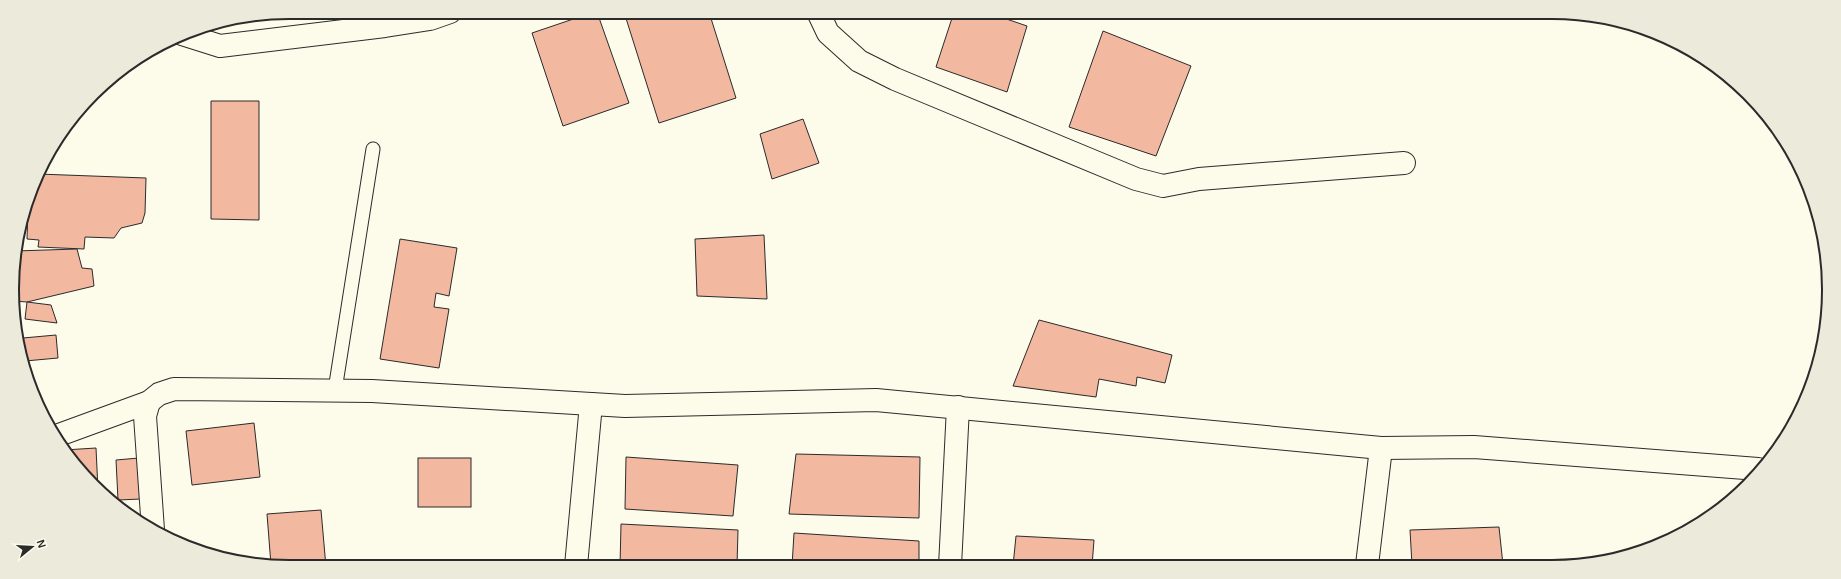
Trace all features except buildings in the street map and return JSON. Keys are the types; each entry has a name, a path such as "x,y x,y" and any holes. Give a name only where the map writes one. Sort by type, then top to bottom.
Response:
{"street":[{"path":"193,37 220,46 385,26 430,19"},
{"path":"821,19 828,33 859,61 895,79 1136,178 1163,186 1199,179 1404,163"},
{"path":"61,434 149,402 159,394 174,388 372,391 625,406 876,400 1381,448 1474,447 1754,469"},
{"path":"149,402 145,416 153,523"},
{"path":"577,560 591,404"},
{"path":"950,560 958,407"},
{"path":"1368,560 1381,448"}],"lane":[{"path":"335,390 373,149"}]}
